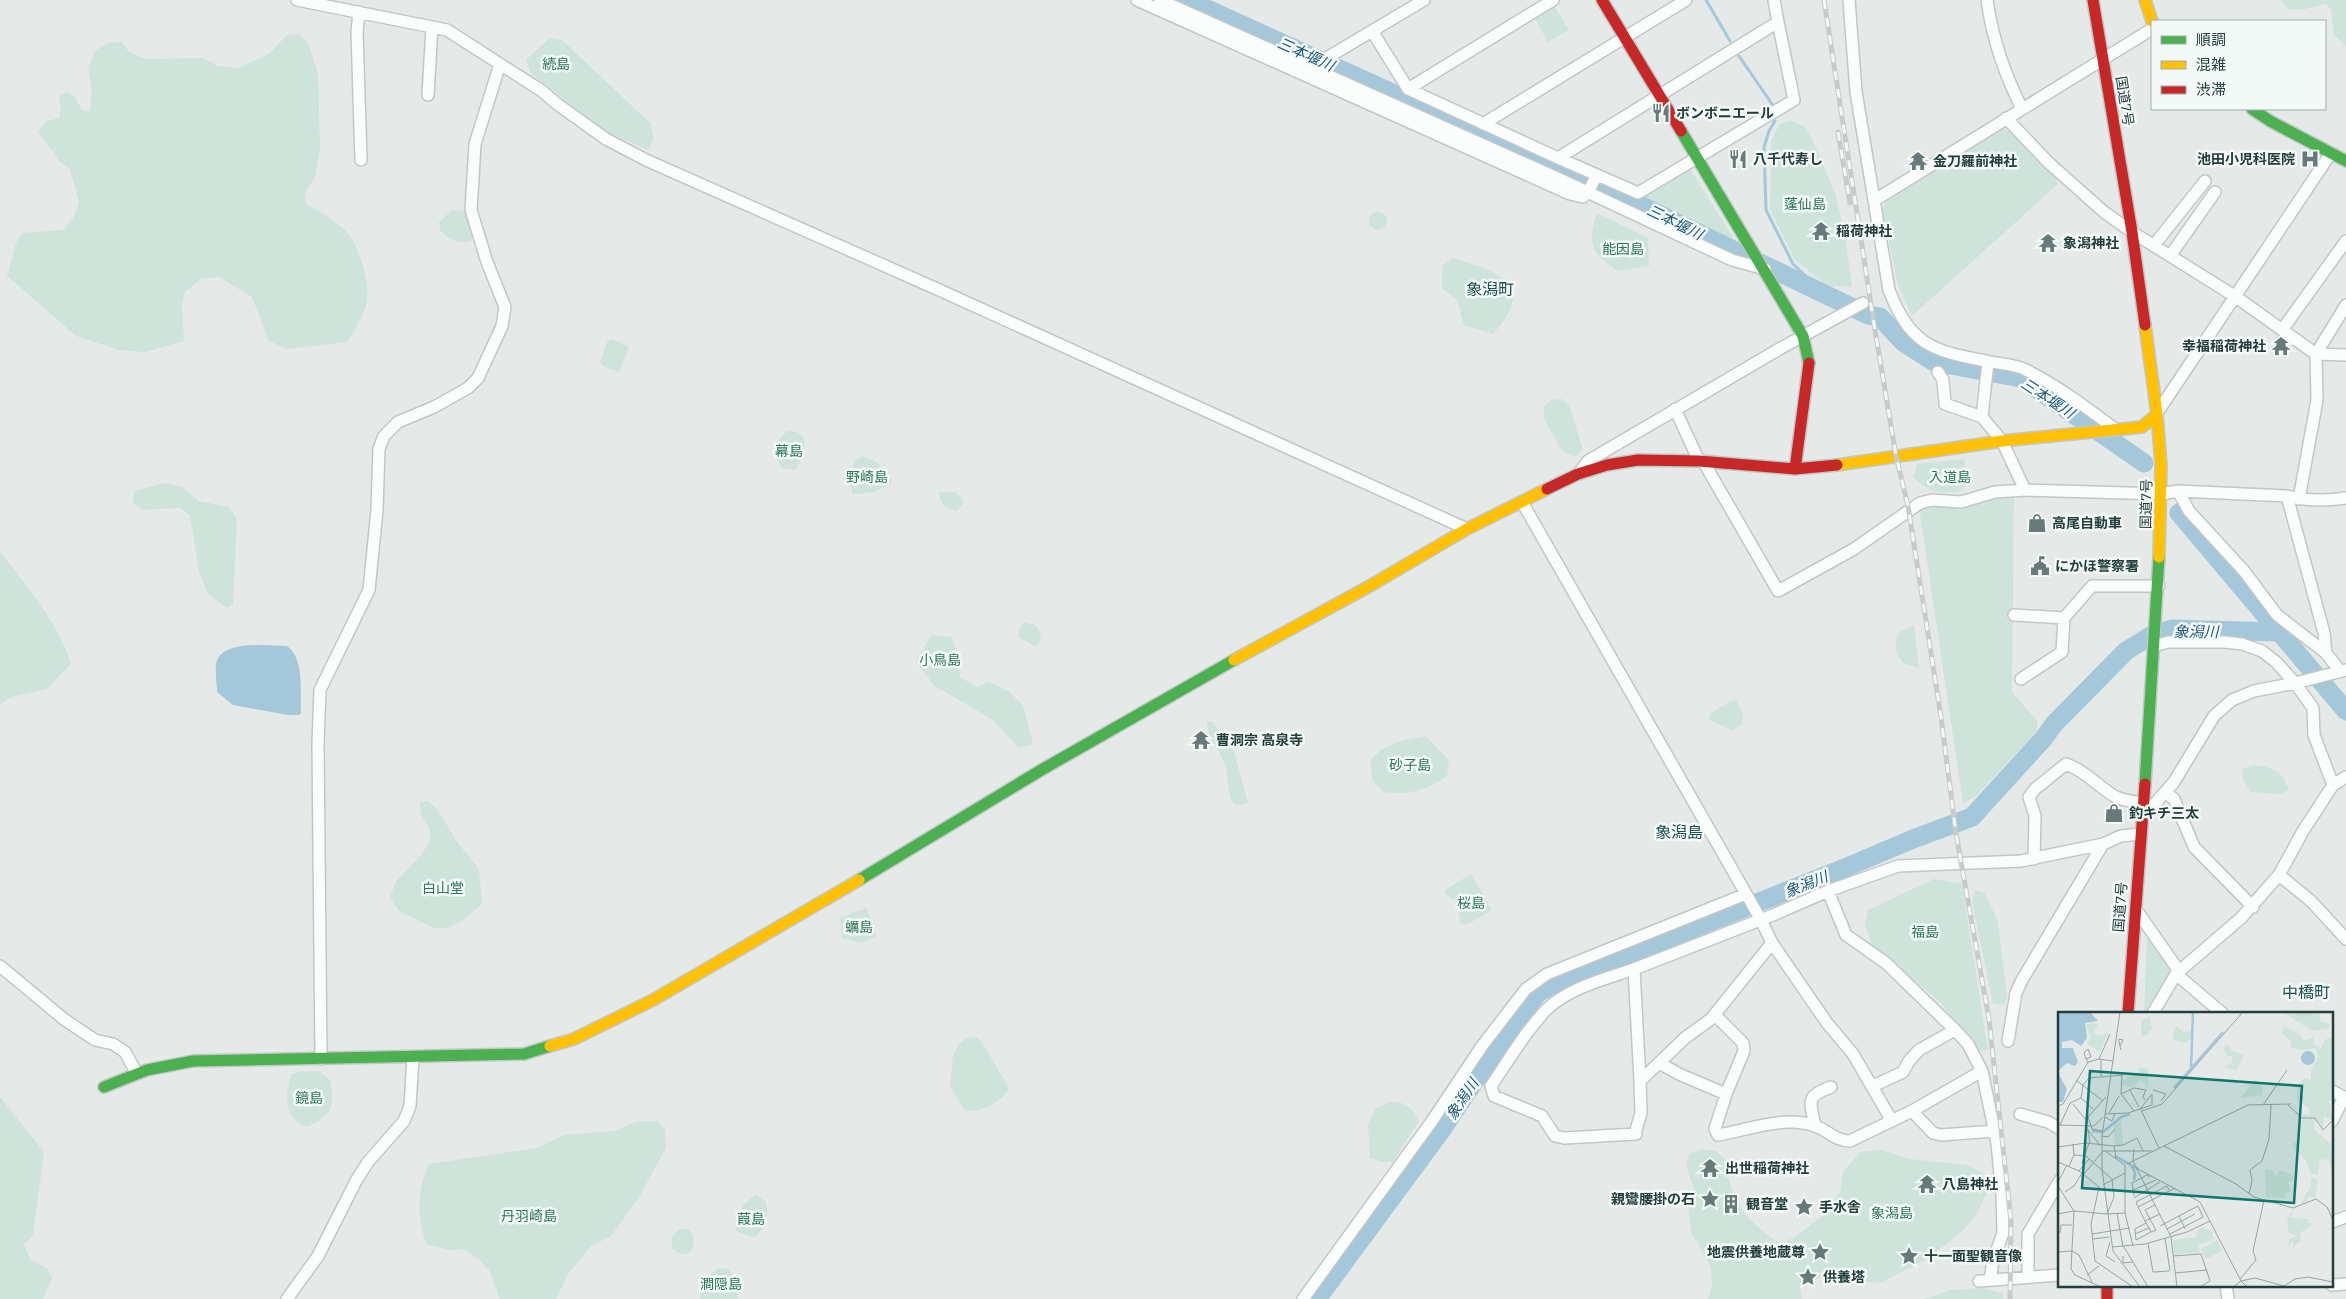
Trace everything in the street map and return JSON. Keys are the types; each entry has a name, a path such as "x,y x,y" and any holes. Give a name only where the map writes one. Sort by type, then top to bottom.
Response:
{"main road":[{"path":"1602,0 1765,269 1803,336 1809,361 1795,469"},
{"name":"国道7号","path":"2093,0 2132,232 2157,414 2161,465 2158,586 2143,818 2134,906 2128,1012"},
{"path":"2144,0 2152,20"},
{"path":"2254,110 2270,121 2346,161"},
{"path":"104,1087 136,1072 157,1066 193,1061 524,1054 574,1039 653,1000 1043,769 1467,529 1578,474 1607,465 1638,460 1701,461 1795,469 1847,464 2002,441 2092,430 2142,427 2157,414"},
{"path":"2107,1286 2107,1299"}],"street":[{"path":"297,0 332,3 359,12 447,30 542,91 606,139 646,160 946,292 1467,529"},
{"path":"1137,0 1570,194 1583,197 1588,192 1597,175"},
{"path":"1160,0 1588,192 1732,260 1765,269"},
{"path":"1319,72 1325,59 1424,0"},
{"path":"1408,89 1553,0"},
{"path":"1483,124 1686,0"},
{"path":"1372,31 1408,89 1638,193 1794,100 1774,0"},
{"path":"1849,0 1856,92 1889,290 1897,311 1908,328 1920,340 1947,354 2025,370 2082,404 2115,429"},
{"path":"1988,0 1993,35 2003,71 2022,109"},
{"path":"359,12 356,32 361,160"},
{"path":"1558,158 1778,22"},
{"path":"428,95 432,27"},
{"path":"1875,200 2151,30"},
{"path":"321,1059 318,743 320,690 369,590 377,510 379,449 384,436 398,422 434,407 468,388 478,378 502,326 505,307 487,262 471,210 475,144 500,64"},
{"path":"2006,118 2049,163 2104,212 2132,232 2236,297 2316,354 2346,355"},
{"path":"2157,414 2331,152"},
{"path":"2154,246 2204,181"},
{"path":"2170,256 2215,192"},
{"path":"2282,330 2346,241"},
{"path":"1578,474 1588,461 1675,409 1863,303"},
{"path":"2299,499 2317,400 2316,354 2346,305"},
{"path":"1982,417 1988,362"},
{"path":"1938,372 1943,380 1945,404 1982,417 2002,441 2025,490"},
{"path":"1675,409 1701,461 1778,591 1854,549 1920,503 1932,500 1960,502 1995,492 2025,490 2161,494 2178,491 2287,496 2327,501 2346,498"},
{"path":"2143,818 2166,793 2214,716 2232,700 2254,691 2340,671 2326,653 2278,615 2244,571 2189,511 2178,491"},
{"path":"2287,496 2324,633 2326,653"},
{"path":"1522,502 1761,920 1772,943 1787,968 1827,1023 1853,1054 1892,1121"},
{"path":"2021,679 2062,652 2064,618 2092,586 2158,586"},
{"path":"2014,615 2064,618"},
{"path":"2154,644 2168,642 2224,642 2242,644 2262,651 2276,662 2295,683 2313,708 2314,736 2333,785"},
{"path":"2034,859 2035,816 2030,797 2035,789 2066,764 2089,775 2115,796 2124,800 2144,803"},
{"path":"2154,1012 2177,973 2253,906 2279,875 2303,831 2333,785 2346,777"},
{"path":"2166,793 2174,799 2194,846 2253,906"},
{"path":"1634,969 1641,1113 1636,1132 1564,1138 1555,1136 1542,1116 1494,1096 1491,1086 1547,1010 1561,999 1589,985 1761,920 1828,891 1898,866 1970,864 2034,859 2103,844 2121,836 2140,834"},
{"path":"2008,1041 2016,993 2022,980 2103,844"},
{"path":"2279,875 2311,902 2346,939"},
{"path":"1828,891 1846,935 1886,963 1955,1030 1968,1044 1982,1072 1995,1132 2002,1195 2003,1233 1984,1280 2058,1275"},
{"path":"1303,1299 1432,1121 1482,1046 1526,990 1547,974 1746,894"},
{"path":"2134,906 2177,973 2221,1012"},
{"path":"1640,1081 1659,1062 1715,1015 1772,943"},
{"path":"0,966 65,1020 95,1040 113,1044 125,1052 136,1072"},
{"path":"1715,1015 1743,1043 1744,1051 1726,1094 1715,1130 1718,1135 1750,1127 1795,1122 1815,1126 1840,1141 1850,1141 1912,1111 1982,1072"},
{"path":"1873,1086 1903,1072 1908,1061 1919,1050 1955,1030"},
{"path":"287,1299 318,1256 356,1181 368,1162 404,1121 410,1106 413,1057"},
{"path":"1659,1062 1681,1075 1726,1094"},
{"path":"1815,1126 1811,1104 1812,1096 1831,1087"},
{"path":"2334,1117 2345,1098"},
{"path":"1912,1111 1934,1133 1941,1135 1995,1132"},
{"path":"2020,1114 2048,1122 2058,1128"},
{"path":"2028,1277 2028,1234 2058,1183"},
{"path":"2334,1221 2346,1217"},
{"path":"2226,1286 2228,1299"}],"green space":[{"path":"2281,0 2346,0 2346,46 2334,35 2331,10 2326,4 2305,9 2288,9"},
{"path":"1555,7 1569,30 1548,42 1535,19"},
{"path":"299,34 308,43 318,73 320,148 315,177 305,193 306,204 333,220 347,232 356,246 367,285 367,301 364,312 347,342 287,349 269,341 252,297 219,277 201,279 185,292 182,306 184,341 145,352 119,350 76,336 7,276 16,243 22,233 63,230 73,218 79,202 70,169 59,161 38,131 47,121 59,118 61,109 59,96 67,92 75,97 82,110 90,111 92,89 88,68 95,51 107,43 122,42 129,52 146,59 204,58 217,66 239,68 270,53 287,35"},
{"name":"続島","path":"550,38 562,40 651,124 654,139 648,150 604,131 531,73 526,60"},
{"name":"蓬仙島","path":"1790,120 1803,126 1812,138 1836,196 1846,242 1852,287 1828,286 1795,260 1770,209 1771,141 1779,125"},
{"path":"2001,128 2011,132 2056,179 2057,185 1912,316 1898,285 1882,209 1887,201"},
{"path":"1690,169 1736,242 1640,198"},
{"path":"452,210 466,211 473,236 471,241 462,242 454,240 440,230 439,222"},
{"path":"1378,212 1384,215 1387,221 1384,227 1378,230 1372,227 1369,221 1372,215"},
{"name":"能因島","path":"1597,213 1648,238 1649,266 1618,271 1602,259 1597,253 1592,240"},
{"path":"1453,258 1497,275 1507,282 1512,291 1512,303 1506,317 1493,334 1464,325 1457,300 1442,288 1442,266"},
{"path":"612,339 629,347 619,372 603,366 600,362 608,340"},
{"path":"1562,399 1569,405 1583,450 1575,457 1562,451 1544,418 1544,406 1551,400"},
{"name":"幕島","path":"787,431 801,434 804,439 804,451 795,470 782,468 775,456 774,445"},
{"name":"野崎島","path":"862,456 877,462 892,481 874,492 853,494 849,483 854,462"},
{"name":"入道島","path":"1964,459 1968,481 1960,492 1946,493 1934,491 1913,477 1917,464"},
{"path":"165,483 182,487 199,501 229,507 237,519 233,604 227,608 208,594 199,572 190,515 180,508 142,510 133,502 134,491"},
{"path":"939,492 955,492 964,502 957,511 946,508 940,499"},
{"path":"2014,493 2012,692 2037,721 2037,731 1975,797 1963,803 1919,507"},
{"path":"0,552 31,591 58,632 71,663 47,689 11,697 0,705"},
{"path":"1024,622 1036,625 1041,635 1039,644 1034,646 1019,637 1019,630"},
{"path":"1914,625 1919,668 1903,663 1896,652 1896,638 1900,632"},
{"name":"小鳥島","path":"931,635 952,637 959,659 960,677 977,687 989,682 1008,691 1023,705 1033,744 1019,748 993,720 935,686 916,662"},
{"path":"1731,701 1736,701 1743,714 1742,724 1732,731 1708,719 1711,713"},
{"path":"1212,721 1234,752 1248,803 1234,804 1231,799 1225,765 1209,733 1207,722"},
{"name":"砂子島","path":"1426,736 1449,760 1447,776 1417,791 1401,793 1383,792 1373,781 1370,762 1387,746"},
{"path":"2253,765 2276,771 2283,778 2289,790 2281,794 2251,792 2243,780 2242,769"},
{"name":"白山堂","path":"428,801 438,810 457,842 479,869 482,904 466,918 449,928 434,928 399,911 390,897 396,881 422,854 430,841 430,829 421,815 420,802"},
{"name":"桜島","path":"1471,874 1492,910 1468,924 1461,924 1456,902 1445,894 1445,890"},
{"name":"福島","path":"1934,879 1962,884 1988,1050 1977,1051 1940,1002 1871,944 1865,924 1868,910"},
{"name":"福島","path":"1975,890 1985,893 1998,922 2007,996 2004,1005 1993,1003 1972,902"},
{"name":"蠣島","path":"866,908 874,924 876,936 862,943 842,938 840,918"},
{"path":"2147,936 2171,970 2149,1012 2144,1012"},
{"path":"976,1037 982,1042 1009,1088 1002,1098 990,1106 965,1111 950,1086 953,1055 959,1044 967,1038"},
{"name":"鏡島","path":"303,1071 319,1071 330,1080 332,1097 332,1103 327,1114 316,1123 307,1127 294,1118 290,1112 287,1098 291,1074"},
{"path":"0,1097 44,1152 33,1235 24,1245 30,1259 48,1269 52,1278 43,1299 0,1299"},
{"path":"1389,1102 1404,1104 1414,1112 1419,1121 1393,1162 1383,1162 1370,1158 1368,1124 1376,1108"},
{"name":"丹羽崎島","path":"638,1121 658,1121 665,1130 666,1148 638,1199 611,1236 591,1246 568,1274 556,1299 500,1299 489,1270 479,1259 464,1249 449,1250 426,1244 419,1204 422,1185 429,1164 537,1148 564,1135 614,1131"},
{"name":"象潟島","path":"1701,1149 1716,1151 1726,1160 1734,1196 1744,1212 1757,1226 1779,1243 1794,1238 1823,1215 1840,1192 1843,1172 1860,1152 1882,1150 1910,1159 1967,1165 1983,1173 1987,1193 1976,1215 1963,1231 1927,1259 1880,1283 1822,1277 1800,1286 1802,1299 1708,1299 1712,1286 1711,1267 1691,1232 1688,1205 1694,1190 1686,1165 1689,1154"},
{"name":"葭島","path":"757,1195 766,1202 767,1213 764,1226 754,1237 740,1233 736,1230 736,1224 741,1209 747,1201"},
{"path":"679,1229 688,1229 694,1236 693,1248 686,1255 672,1248 672,1237"},
{"name":"澗隠島","path":"718,1268 730,1269 737,1284 738,1299 700,1299 702,1282"},
{"path":"1983,1288 2003,1293 2003,1299 1924,1299 1951,1290"}],"water":[{"path":"258,645 287,646 297,659 299,668 301,713 299,715 288,715 233,705 217,692 216,664 220,656 227,651 236,647"}],"waterway":[{"name":"三本堰川","path":"1187,0 1642,206 1868,315 1880,317 1903,342 1934,362 2021,378 2144,463"},
{"path":"1706,0 1730,41"},
{"path":"1739,56 1772,104"},
{"path":"1775,121 1769,131 1764,147 1766,210 1793,264 1823,292"},
{"name":"三本堰川","path":"2179,513 2346,711"},
{"name":"象潟川","path":"1317,1299 1443,1128 1513,1024 1538,993 1554,984 1972,817 2044,738 2054,724 2126,651 2152,635 2173,629 2280,632"}],"railway":[{"path":"1824,0 1874,324 1896,456 1908,506 1941,717 1956,834 1989,1019 2011,1221 2010,1299"},
{"path":"1838,132 1850,203"}],"traffic: fast":[{"path":"2254,110 2270,121 2346,161"},
{"path":"1681,131 1803,336 1809,363"},
{"path":"2145,784 2159,557"},
{"path":"859,880 1043,769 1234,660"},
{"path":"104,1087 147,1070 193,1061 524,1054 550,1046"}],"traffic: slow":[{"path":"2145,0 2152,20"},
{"path":"2145,325 2157,414 2161,465 2159,557"},
{"path":"1837,465 2002,441 2142,427 2157,414"},
{"path":"1234,660 1368,587 1467,529 1547,489"},
{"path":"550,1046 574,1039 653,1000 859,880"}],"traffic: jam":[{"path":"1602,0 1681,131"},
{"path":"2093,0 2132,232 2145,325"},
{"path":"1795,469 1809,363"},
{"path":"1547,489 1578,474 1607,465 1638,460 1699,461 1795,469 1837,465"},
{"path":"2128,1012 2145,784"},
{"path":"2107,1286 2107,1299"}],"place":[{"name":"ボンボニエール","path":"1661,113"},
{"name":"八千代寿し","path":"1738,159"},
{"name":"池田小児科医院","path":"2310,159"},
{"name":"金刀羅前神社","path":"1918,161"},
{"name":"稲荷神社","path":"1821,231"},
{"name":"象潟神社","path":"2048,243"},
{"name":"幸福稲荷神社","path":"2281,346"},
{"name":"高尾自動車","path":"2037,523"},
{"name":"にかほ警察署","path":"2040,566"},
{"name":"曹洞宗 高泉寺","path":"1201,740"},
{"name":"釣キチ三太","path":"2114,813"},
{"name":"出世稲荷神社","path":"1710,1168"},
{"name":"八島神社","path":"1927,1184"},
{"name":"親鸞腰掛の石","path":"1710,1199"},
{"name":"観音堂","path":"1731,1204"},
{"name":"手水舎","path":"1804,1207"},
{"name":"地震供養地蔵尊","path":"1820,1252"},
{"name":"十一面聖観音像","path":"1909,1256"},
{"name":"供養塔","path":"1808,1277"}],"district":[{"name":"象潟町","path":"1490,289"},
{"name":"象潟島","path":"1679,832"},
{"name":"中橋町","path":"2306,992"}]}
